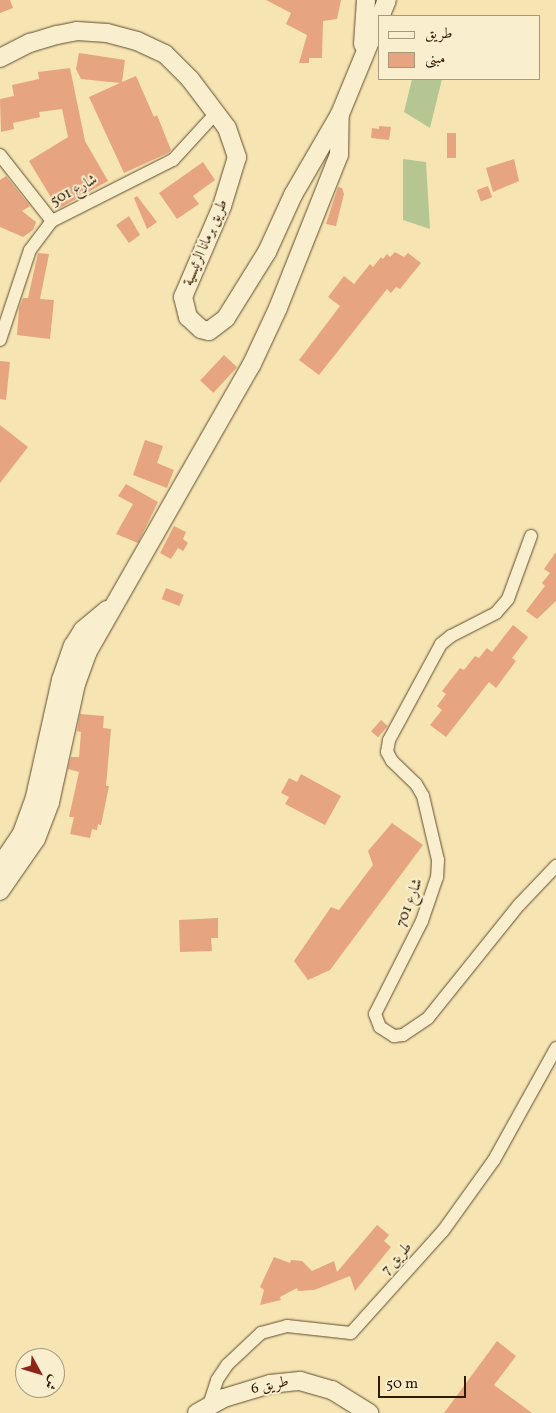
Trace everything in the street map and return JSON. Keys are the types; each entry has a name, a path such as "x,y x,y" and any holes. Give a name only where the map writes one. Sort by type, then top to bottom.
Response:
{"street":[{"name":"طريق برمانا الرئيسية","path":"380,15 387,0"},
{"path":"363,54 364,5"},
{"name":"طريق برمانا الرئيسية","path":"0,58 30,42 57,35 76,31 107,33 137,41 164,54 190,79 216,113 236,146 236,170 183,298 188,317 201,329 209,331 218,327 236,303 267,252 292,195 340,114 378,20"},
{"name":"شارع 501","path":"0,340 27,256 52,221 173,160 216,113"},
{"path":"0,890 36,839 55,784 76,684 87,653 259,349 339,155 340,114"},
{"path":"0,155 52,221"},
{"name":"شارع 701","path":"530,536 508,599 496,613 451,636 442,644 388,740 387,752 392,761 416,784 423,796 438,860 437,877 422,921 375,1014 380,1027 394,1036 402,1035 428,1018 519,905 556,866"},
{"path":"0,866 22,832 35,797 61,680 73,646 83,630 113,605"},
{"name":"طريق 7","path":"203,1409 217,1380 227,1365 241,1348 261,1333 287,1326 351,1333 449,1223 494,1160 556,1048"},
{"name":"طريق 6","path":"203,1409 270,1384 300,1381 332,1390 369,1413"}],"green space":[{"path":"412,80 442,80 430,128 404,112"},
{"path":"403,159 426,162 430,229 403,220"}],"building":[{"path":"0,0 10,0 13,8 0,13"},
{"path":"266,0 341,0 337,19 323,21 322,58 309,58 309,63 299,63 307,35 286,24 291,13"},
{"path":"79,53 125,60 122,82 136,76 154,117 157,115 171,150 168,153 124,173 89,97 120,83 81,79 76,69"},
{"path":"70,68 85,141 108,181 58,209 29,161 68,137 62,109 39,112 40,117 13,123 14,129 1,132 0,99 14,96 12,85 39,79 38,72"},
{"path":"379,126 391,127 389,140 371,138 372,128 379,129"},
{"path":"447,133 456,133 456,158 447,158"},
{"path":"514,159 519,181 493,192 486,168"},
{"path":"203,162 215,180 193,196 199,204 177,219 159,193"},
{"path":"6,176 30,206 22,211 36,222 33,230 23,237 0,227 0,180"},
{"path":"488,186 492,197 481,201 477,190"},
{"path":"338,187 342,188 344,194 336,226 326,224"},
{"path":"137,196 157,222 147,229 134,198"},
{"path":"129,216 140,235 129,243 116,225"},
{"path":"395,252 404,257 408,253 421,263 400,289 396,287 391,293 387,289 319,375 299,360 340,306 328,297 344,276 354,284 370,264 373,267 381,257 383,259 387,254 390,257"},
{"path":"38,253 49,254 40,299 54,300 50,339 17,335 19,308 23,298 28,298"},
{"path":"224,355 237,367 213,393 200,381"},
{"path":"0,361 10,362 6,400 0,399"},
{"path":"0,425 28,447 0,483"},
{"path":"145,440 163,446 157,463 174,470 167,488 133,475"},
{"path":"126,484 158,502 138,543 116,534 133,504 118,496"},
{"path":"174,526 186,532 183,539 188,543 183,551 178,548 171,559 160,553"},
{"path":"556,552 556,601 537,619 526,611 545,586 542,583 550,573 544,569"},
{"path":"166,588 184,595 179,606 162,599"},
{"path":"513,625 528,637 512,658 516,661 496,688 489,682 446,737 430,725 442,710 437,706 446,694 442,691 460,668 464,670 475,656 479,658 487,648 492,652"},
{"path":"80,714 104,716 103,728 111,729 106,786 109,786 101,825 98,824 97,830 92,829 90,838 70,834 74,817 69,817 79,772 68,769 71,757 79,757 81,732 77,731"},
{"path":"381,720 388,726 378,737 371,731"},
{"path":"301,774 341,796 325,825 285,804 289,797 281,793 289,778 297,782"},
{"path":"392,823 423,845 330,970 308,980 294,961 331,907 339,910 373,865 368,851"},
{"path":"218,918 218,938 211,938 212,951 180,952 179,920"},
{"path":"377,1225 389,1235 384,1241 391,1247 355,1291 350,1276 314,1290 298,1291 297,1288 280,1297 281,1300 260,1305 264,1290 260,1287 274,1257 290,1263 291,1260 302,1261 312,1271 334,1261 337,1272"},
{"path":"497,1341 516,1356 494,1385 532,1413 444,1413"}]}
